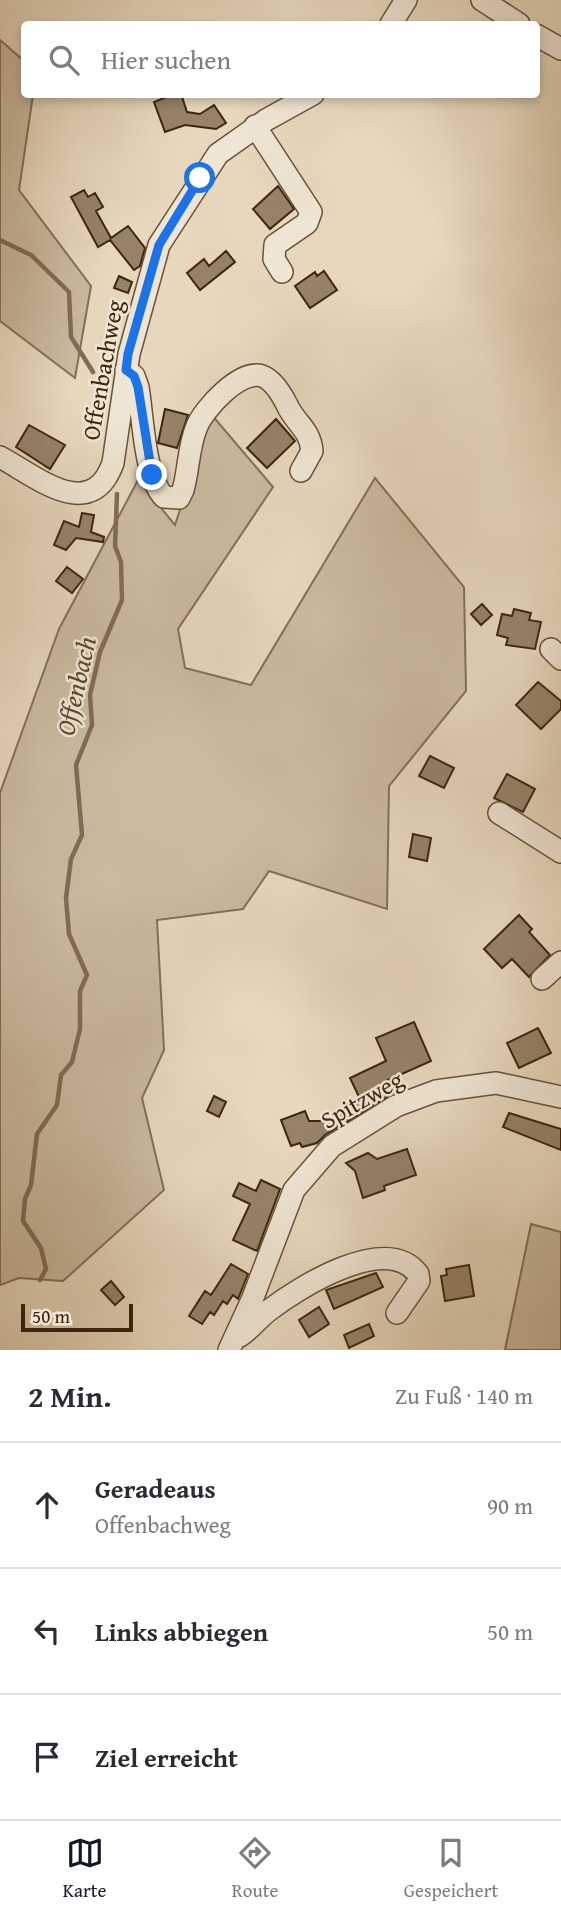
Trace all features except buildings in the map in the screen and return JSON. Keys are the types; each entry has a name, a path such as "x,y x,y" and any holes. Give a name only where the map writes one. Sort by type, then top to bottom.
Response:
{"street":[{"path":"393,21 406,0"},
{"path":"482,0 514,21"},
{"path":"540,37 561,49"},
{"name":"Offenbachweg","path":"0,457 65,493 85,494 107,478 113,463 126,370 148,276 159,245 218,154 255,126 306,98"},
{"path":"255,126 311,212 307,223 275,245 274,259 282,272"},
{"path":"126,370 134,376 138,387 152,475 157,489 164,497 179,498 183,490 196,429 203,414 230,387 254,375 264,376 272,383 289,411 307,430 312,451 301,471"},
{"path":"499,813 561,852"},
{"path":"542,979 561,962"},
{"name":"Spitzweg","path":"232,1344 293,1190 332,1146 396,1106 436,1091 496,1083 561,1097"},
{"path":"232,1344 270,1310 296,1292 336,1271 381,1256 407,1263 418,1274 419,1280 397,1313"}],"shaded area":[{"path":"0,40 21,58 21,98 33,98 19,190 91,286 75,378 0,321"},
{"path":"211,414 273,487 178,629 185,668 251,685 375,478 464,587 466,691 389,786 387,909 269,871 243,909 157,920 164,1050 142,1098 164,1190 63,1281 19,1278 0,1285 0,793 59,629 138,480 175,525"},
{"path":"531,1224 561,1232 561,1350 505,1350"}],"waterway":[{"name":"Offenbach","path":"0,240 31,255 69,292 71,337 93,372"},
{"name":"Offenbach","path":"40,1280 46,1269 41,1248 23,1221 25,1199 31,1185 37,1134 57,1105 61,1075 72,1062 80,1029 80,991 87,975 69,934 66,898 71,859 82,835 76,765 92,725 90,695 100,652 122,600 121,562 115,546 117,494"}],"route":[{"path":"152,475 138,387 134,376 126,370 128,354 148,276 159,245 200,178"}]}
